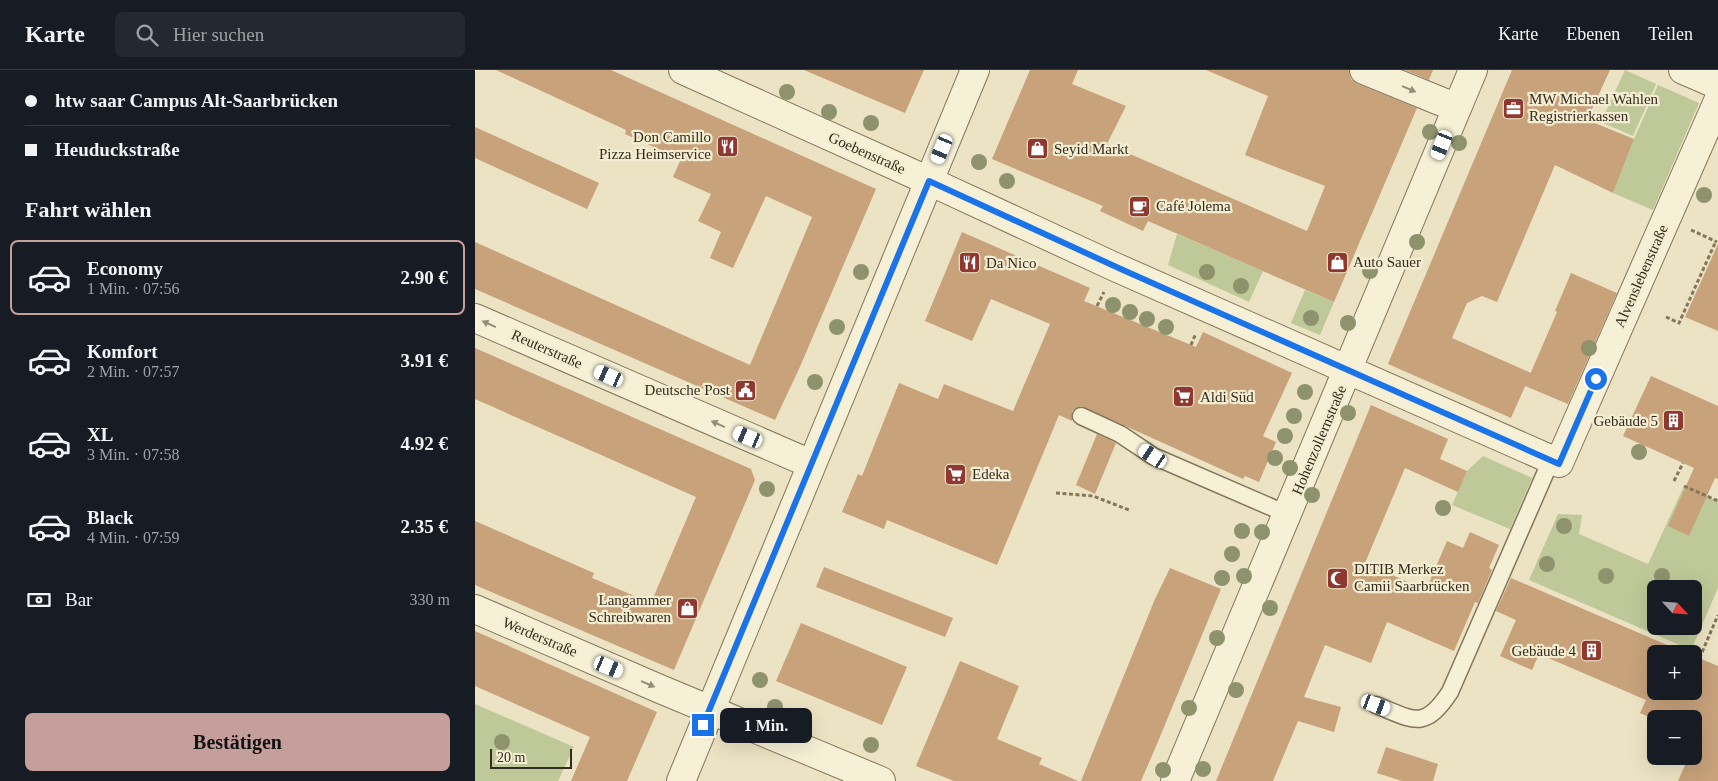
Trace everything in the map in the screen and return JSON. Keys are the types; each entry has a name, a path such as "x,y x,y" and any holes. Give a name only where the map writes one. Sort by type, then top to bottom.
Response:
{"street":[{"name":"Goebenstraße","path":"683,70 1348,370 1558,455"},
{"path":"681,781 975,70"},
{"path":"1364,70 1457,108"},
{"name":"Hohenzollernstraße","path":"1175,781 1473,70"},
{"path":"1683,70 1718,85"},
{"name":"Alvenslebenstraße","path":"1558,455 1718,101"},
{"name":"Reuterstraße","path":"475,318 811,464"},
{"name":"Werderstraße","path":"475,609 881,781"}],"lane":[{"path":"1081,416 1120,434 1153,456 1287,514"},
{"path":"1376,705 1413,720 1429,717 1441,705 1450,692 1558,455"}],"path":[{"path":"1666,317 1679,323 1717,241 1692,230"},
{"path":"1674,481 1683,463"},
{"path":"1684,486 1718,501"},
{"path":"1056,494 1093,496 1129,510"},
{"path":"1702,653 1718,616"}],"green space":[{"path":"1625,70 1656,84 1633,136 1601,122"},
{"path":"1658,85 1699,103 1653,210 1613,193"},
{"path":"1177,234 1263,271 1249,302 1168,265"},
{"path":"1305,290 1334,302 1320,335 1291,323"},
{"path":"1483,456 1532,478 1510,529 1452,505 1467,471"},
{"path":"1684,486 1718,501 1718,588 1703,622 1703,580 1647,580 1647,631 1529,580 1558,514 1582,515 1579,534 1648,564"},
{"path":"1656,635 1698,635 1693,645 1679,645"},
{"path":"475,704 574,747 558,781 475,781"}],"building":[{"path":"496,70 611,70 876,189 799,369 775,420 475,289 475,242 750,365 812,217 766,196 733,268 710,258 721,232 698,221 711,194 673,177 681,159 625,134 626,130"},
{"path":"804,70 924,70 905,113"},
{"path":"1030,70 1078,70 1072,84 1126,106 1107,144 1307,231 1325,186 1245,155 1268,96 1206,70 1349,70 1351,79 1358,84 1417,108 1334,302 1148,221 1143,231 1100,211 1103,206 992,159"},
{"path":"1405,70 1433,70 1429,80"},
{"path":"1512,70 1610,70 1587,120 1634,139 1613,193 1555,165 1497,302 1482,296 1467,303 1452,338 1531,373 1511,418 1388,364"},
{"path":"475,127 599,183 587,209 475,158"},
{"path":"962,232 1090,288 1084,301 1196,347 1203,332 1292,373 1263,436 1276,442 1259,482 1245,476 1243,479 1081,406 1072,411 1072,421 1059,415 997,565 887,520 884,529 842,512 858,474 862,476 899,383 938,399 944,384 1013,411 1050,324 991,299 972,341 925,321"},
{"path":"1718,244 1718,331 1685,317"},
{"path":"1571,273 1617,293 1568,404 1525,386 1557,312 1555,311"},
{"path":"475,348 751,469 755,480 674,670 475,585 475,521 594,573 592,578 651,603 696,497 475,399"},
{"name":"Gebäude 5","path":"1651,376 1718,406 1718,479 1715,478 1689,536 1668,526 1694,468 1623,436"},
{"path":"1371,405 1448,439 1440,459 1467,471 1458,492 1405,468 1365,563 1426,590 1447,541 1463,548 1470,532 1499,545 1489,568 1492,570 1478,603 1475,602 1454,651 1387,622 1371,663 1325,645 1304,697 1341,707 1334,732 1298,721 1273,781 1216,781"},
{"path":"1097,434 1116,443 1095,494 1076,485"},
{"path":"824,567 953,618 945,637 816,587"},
{"path":"1170,568 1221,589 1157,744 1141,781 1081,781 1155,599"},
{"name":"Gebäude 4","path":"1511,578 1667,645 1647,645 1647,700 1702,700 1702,659 1718,666 1718,781 1678,781 1685,765 1702,765 1702,710 1647,710 1647,716 1640,713 1646,700 1539,654 1532,670 1500,656 1516,620 1496,611"},
{"path":"801,623 907,667 882,725 776,681"},
{"path":"475,631 657,712 627,781 571,781 590,737 475,686"},
{"path":"960,661 1019,686 997,739 1042,758 1039,764 1078,781 954,781 916,766"},
{"path":"1386,747 1438,764 1433,781 1402,781 1377,773"}],"place":[{"name":"MW Michael Wahlen Registrierkassen","path":"1513,108"},
{"name":"Don Camillo Pizza Heimservice","path":"727,146"},
{"name":"Seyid Markt","path":"1038,149"},
{"name":"Café Jolema","path":"1140,206"},
{"name":"Auto Sauer","path":"1337,262"},
{"name":"Da Nico","path":"970,263"},
{"name":"Deutsche Post","path":"746,390"},
{"name":"Aldi Süd","path":"1184,397"},
{"name":"Gebäude 5","path":"1674,421"},
{"name":"Edeka","path":"956,474"},
{"name":"DITIB Merkez Camii Saarbrücken","path":"1338,578"},
{"name":"Langammer Schreibwaren","path":"687,609"},
{"name":"Gebäude 4","path":"1592,651"}],"route":[{"path":"703,725 929,181 1163,288 1559,464 1596,379"}]}
